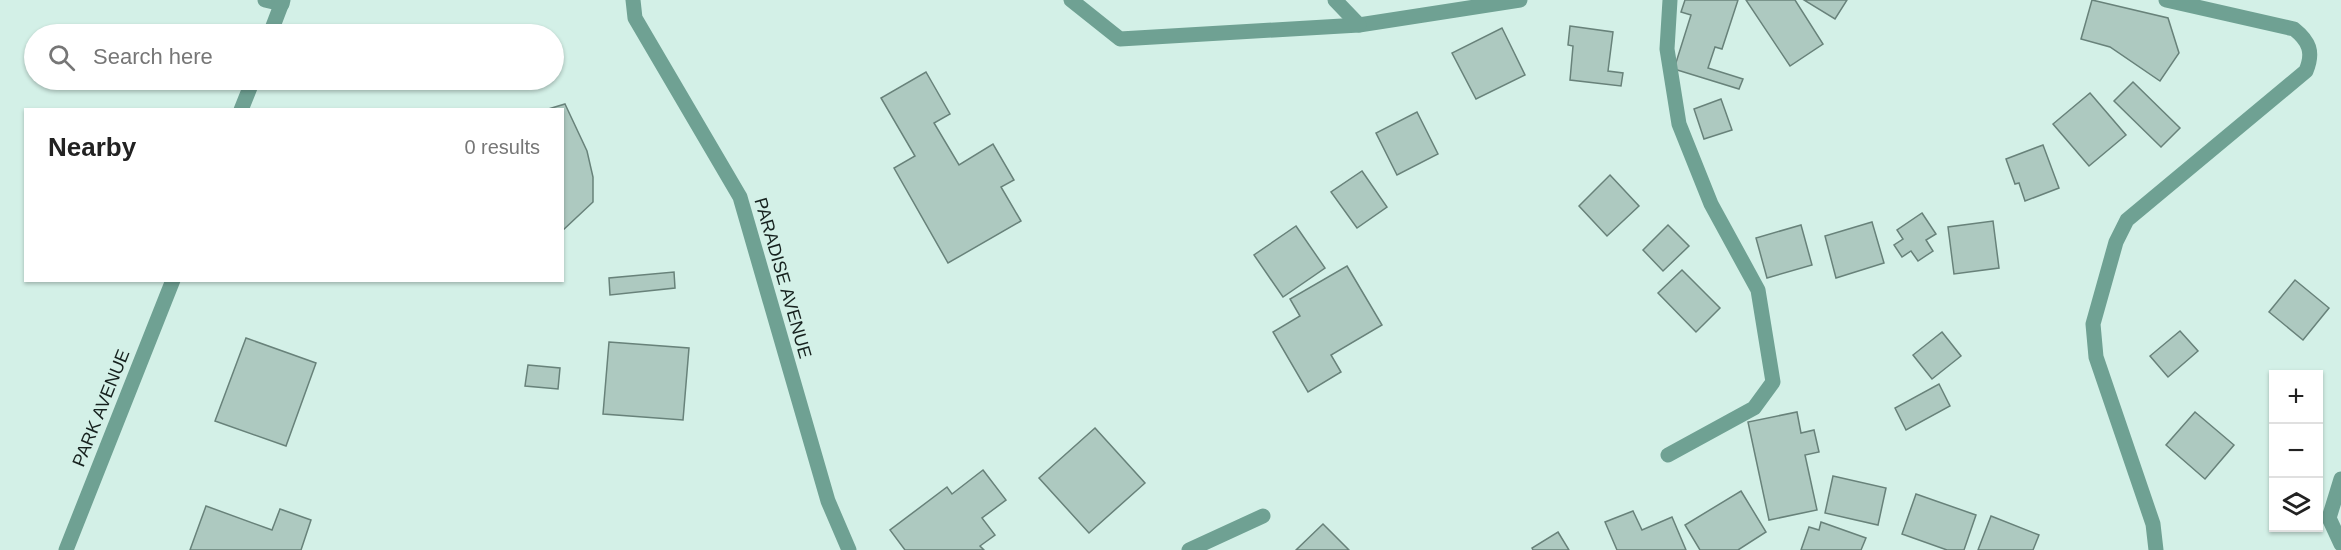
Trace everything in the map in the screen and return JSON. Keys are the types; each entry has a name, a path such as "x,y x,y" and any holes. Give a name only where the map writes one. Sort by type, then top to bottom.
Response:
{"street":[{"path":"265,0 283,2 274,24"},
{"name":"PARADISE AVENUE","path":"633,0 635,18 740,197 828,501 849,550"},
{"path":"1071,0 1120,39 1359,25 1520,0"},
{"path":"1335,0 1359,25"},
{"path":"1668,455 1754,408 1773,382 1758,290 1711,204 1679,124 1667,49 1670,0"},
{"path":"2156,550 2153,524 2096,357 2093,324 2116,242 2127,220 2306,71 2311,60 2311,48 2294,28 2166,0"},
{"path":"242,108 249,90"},
{"name":"PARK AVENUE","path":"66,550 172,282"},
{"path":"2341,479 2329,518 2341,544"},
{"path":"1189,550 1263,516"}],"building":[{"path":"1685,0 1738,0 1722,49 1715,47 1708,68 1743,79 1739,89 1674,69 1691,15 1681,12"},
{"path":"1746,0 1795,0 1823,44 1790,66"},
{"path":"1804,0 1847,0 1835,19"},
{"path":"2092,0 2168,18 2179,53 2160,81 2110,47 2081,39"},
{"path":"1570,26 1613,32 1608,71 1623,73 1621,86 1570,80 1573,46 1568,45"},
{"path":"1502,28 1525,75 1476,99 1452,53"},
{"path":"926,72 950,114 934,123 959,165 993,144 1014,180 1001,187 1021,221 948,263 894,168 915,156 881,98"},
{"path":"2133,82 2180,128 2161,147 2114,101"},
{"path":"2090,93 2126,135 2089,166 2053,124"},
{"path":"1721,99 1732,130 1704,139 1694,109"},
{"path":"565,104 587,151 593,177 593,202 564,229 564,108 552,108"},
{"path":"1417,112 1438,154 1397,175 1376,133"},
{"path":"2043,145 2059,188 2025,201 2019,183 2015,184 2006,159"},
{"path":"1362,171 1387,207 1357,228 1331,192"},
{"path":"1610,175 1639,206 1607,236 1579,206"},
{"path":"1922,213 1936,234 1926,240 1933,251 1918,261 1911,251 1902,257 1894,245 1903,239 1897,230"},
{"path":"1993,221 1999,268 1954,274 1948,227"},
{"path":"1872,222 1884,263 1836,278 1825,236"},
{"path":"1668,225 1689,246 1663,271 1643,250"},
{"path":"1801,225 1812,265 1767,278 1756,238"},
{"path":"1296,226 1325,268 1283,297 1254,255"},
{"path":"1347,266 1382,325 1331,355 1341,372 1308,392 1273,332 1300,316 1290,299"},
{"path":"1682,270 1720,308 1696,332 1658,293"},
{"path":"674,272 675,288 610,295 609,278"},
{"path":"2295,280 2329,308 2303,340 2269,312"},
{"path":"2180,331 2198,351 2168,377 2150,356"},
{"path":"1942,332 1961,356 1932,379 1913,355"},
{"path":"246,338 316,363 286,446 215,421"},
{"path":"609,342 689,348 683,420 603,414"},
{"path":"528,365 560,368 558,389 525,386"},
{"path":"1939,384 1950,406 1906,430 1895,408"},
{"path":"1797,412 1801,433 1814,430 1819,452 1805,455 1817,510 1769,520 1748,422"},
{"path":"2195,412 2234,445 2205,479 2166,445"},
{"path":"1095,428 1145,483 1089,533 1039,478"},
{"path":"983,470 1006,500 982,518 995,535 980,546 984,550 905,550 890,530 947,487 952,494"},
{"path":"1833,476 1886,488 1878,525 1825,513"},
{"path":"1741,491 1766,532 1738,550 1700,550 1685,525"},
{"path":"1916,494 1976,515 1964,550 1947,550 1902,534"},
{"path":"206,506 272,530 280,509 311,520 301,550 190,550"},
{"path":"1633,511 1642,530 1672,517 1686,550 1617,550 1605,522"},
{"path":"1991,516 2039,535 2033,550 1978,550"},
{"path":"1821,522 1866,538 1861,550 1801,550 1809,527 1819,530"},
{"path":"1323,524 1349,550 1296,550"},
{"path":"1558,532 1569,550 1533,550 1532,548"}]}
